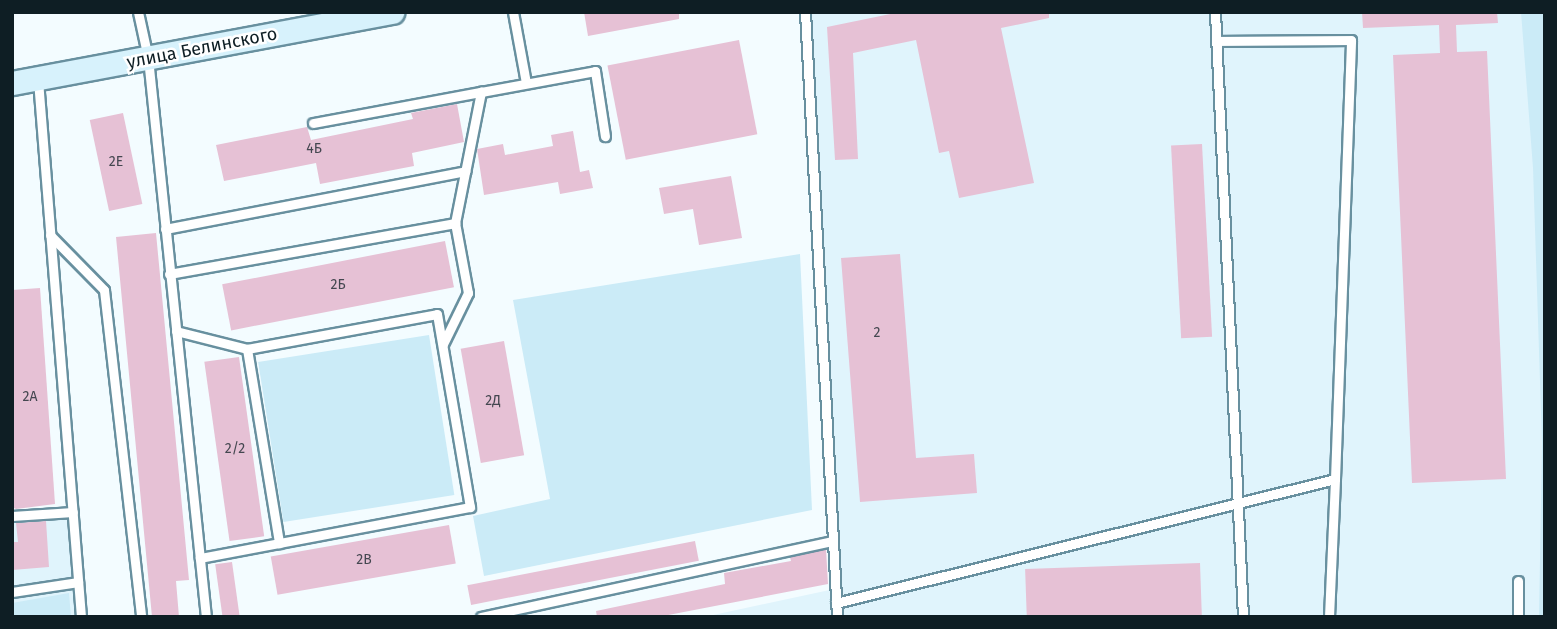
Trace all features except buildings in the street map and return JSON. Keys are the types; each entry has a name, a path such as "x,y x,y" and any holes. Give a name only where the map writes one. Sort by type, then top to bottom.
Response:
{"street":[{"name":"улица Белинского","path":"12,83 148,58 302,25 392,12"}],"lane":[{"path":"138,12 148,58 206,617"},
{"path":"513,12 526,83"},
{"path":"805,12 837,617"},
{"path":"1215,12 1235,501 1243,617"},
{"path":"1216,41 1351,40 1329,617"},
{"path":"313,123 595,71 605,136"},
{"path":"38,78 80,617"},
{"path":"442,345 468,293 455,223 481,92"},
{"path":"164,229 465,171"},
{"path":"169,274 455,223"},
{"path":"51,235 104,290 141,617"},
{"path":"176,331 247,349 437,314 470,507 200,558"},
{"path":"247,349 279,543"},
{"path":"836,603 1235,501 1335,479"},
{"path":"12,516 73,512"},
{"path":"481,617 832,541"},
{"path":"1518,581 1518,617"},
{"path":"12,593 78,583"}],"shaded area":[{"path":"807,12 1545,12 1545,617 704,617 839,588"},
{"path":"1521,12 1545,12 1545,617 1539,617 1542,443 1533,168"},
{"path":"800,254 812,510 484,576 473,516 550,499 513,300"},
{"path":"429,335 454,495 283,522 258,362"},
{"path":"73,512 81,617 12,617 12,516"},
{"path":"69,593 71,617 12,617 12,603"}]}
